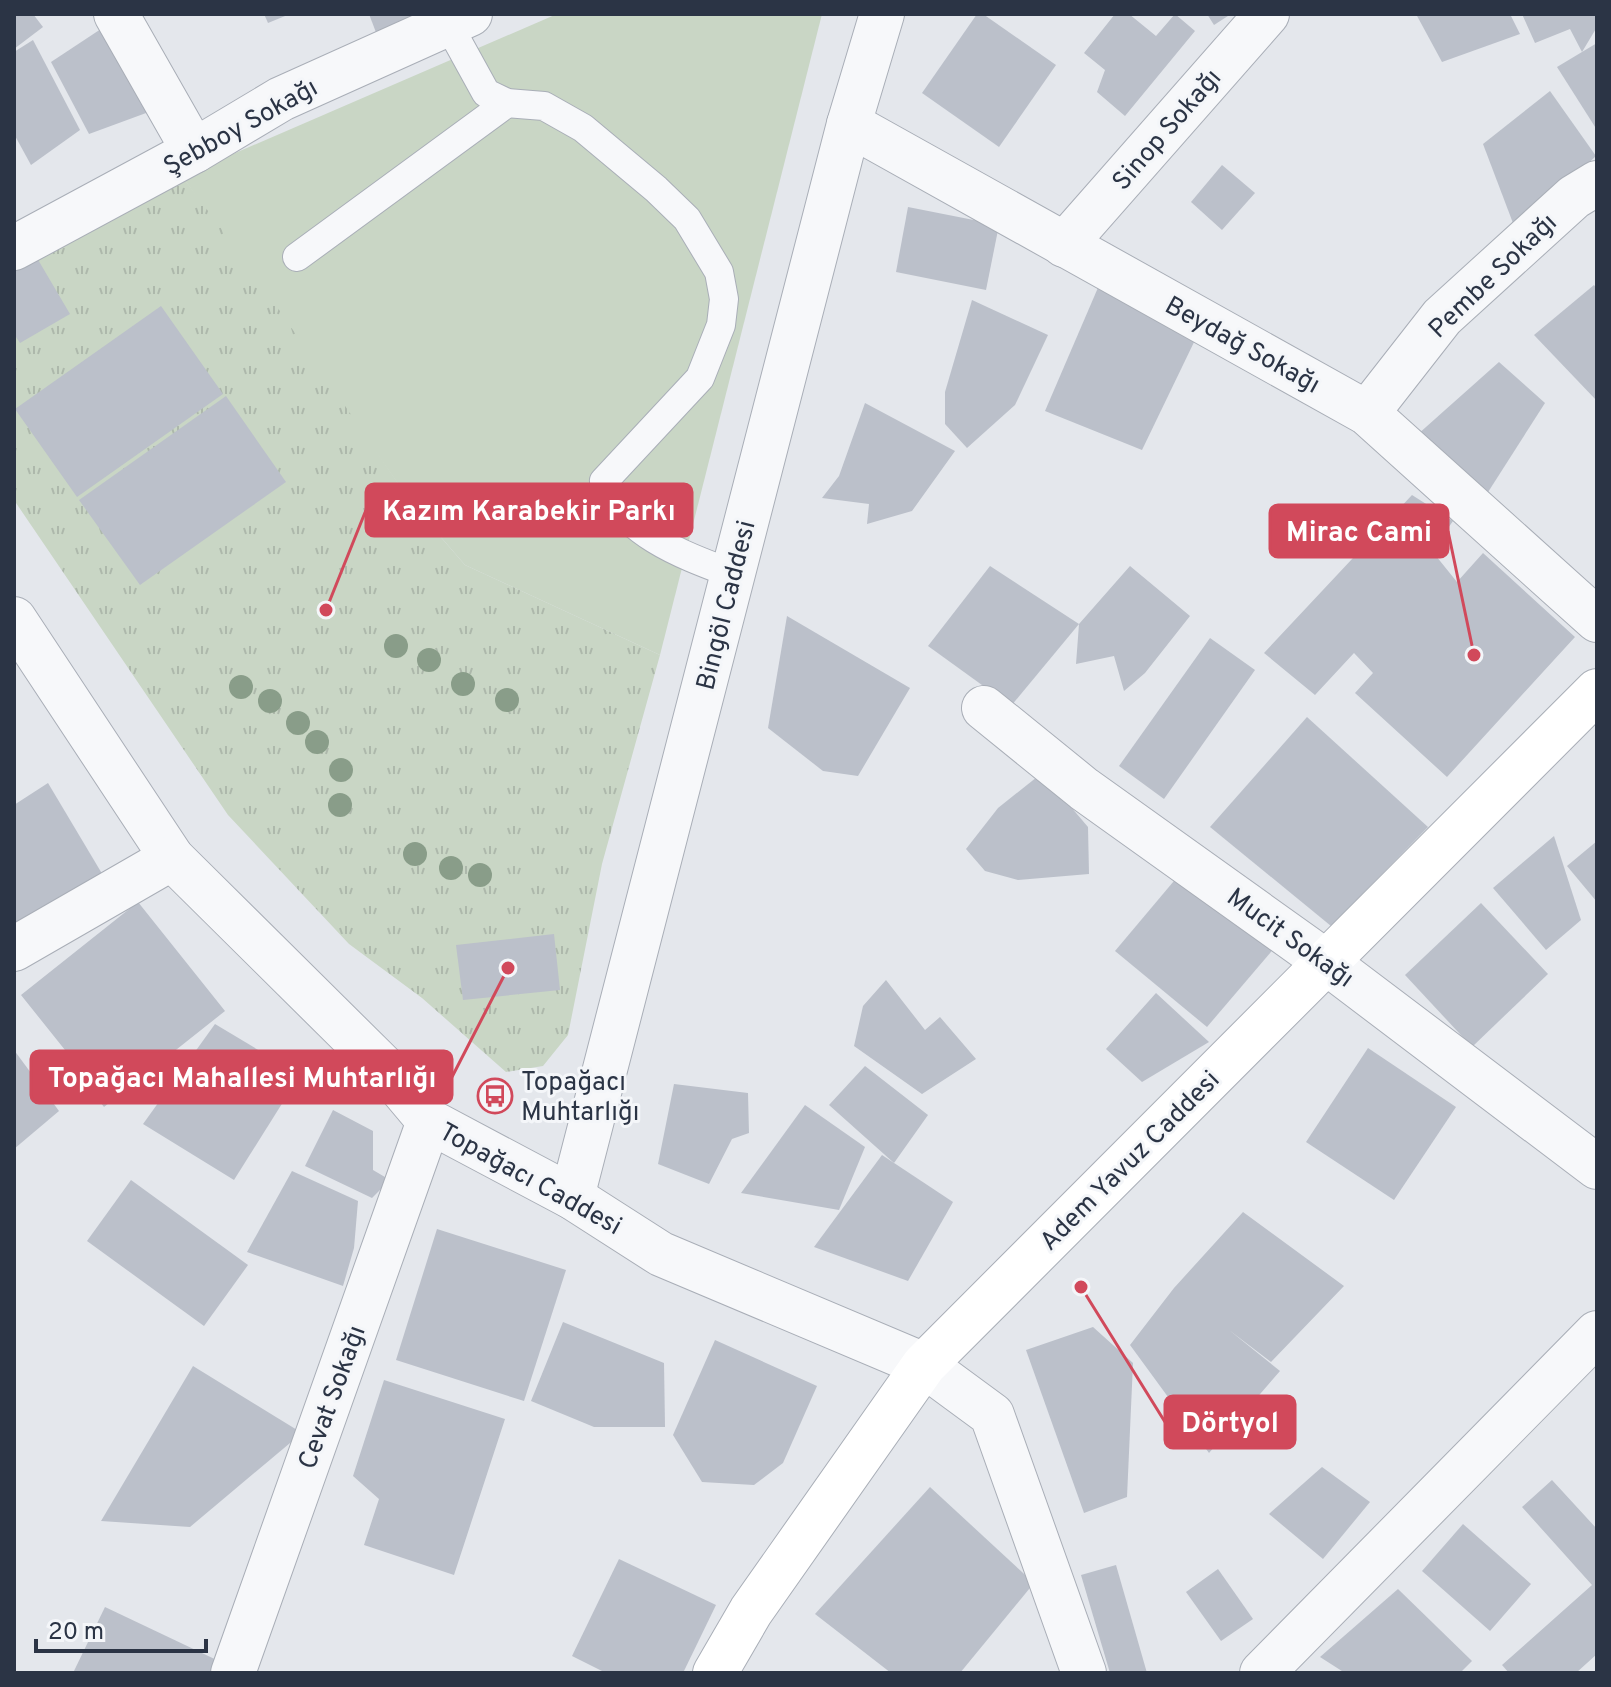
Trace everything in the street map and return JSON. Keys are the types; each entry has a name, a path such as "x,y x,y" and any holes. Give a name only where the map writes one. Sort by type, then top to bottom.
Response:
{"street":[{"path":"116,14 194,151"},
{"name":"Bingöl Caddesi","path":"572,1197 849,124 882,14"},
{"name":"Sinop Sokağı","path":"1064,245 1267,14"},
{"name":"Şebboy Sokağı","path":"14,248 194,151 281,99 459,19"},
{"name":"Beydağ Sokağı","path":"849,124 1367,413 1597,620"},
{"name":"Pembe Sokağı","path":"1367,413 1442,317 1574,197 1597,183"},
{"name":"Topağacı Caddesi","path":"14,619 172,858 387,1071 429,1121 572,1197 661,1254 924,1365 992,1415 1084,1673"},
{"name":"Adem Yavuz Caddesi","path":"715,1673 751,1611 924,1365 1597,691"},
{"name":"Mucit Sokağı","path":"984,708 1084,789 1326,962 1597,1167"},
{"path":"14,949 172,858"},
{"name":"Cevat Sokağı","path":"233,1673 429,1121"},
{"path":"1262,1673 1597,1333"}],"lane":[{"path":"459,19 486,93 507,103 544,106 583,128 687,219 719,272 724,299 721,325 700,378 604,481 609,497 629,520 647,534 690,558 733,574"},
{"path":"297,257 507,103"}],"green space":[{"path":"557,14 822,14 660,655 465,565 413,505 182,176"},
{"path":"182,176 249,266 413,505 465,565 660,655 602,864 568,1035 543,1066 506,1072 422,998 349,944 228,815 14,500 14,271"}],"building":[{"path":"14,14 33,14 43,27 14,49"},
{"path":"264,14 290,14 268,23"},
{"path":"369,14 434,14 380,43"},
{"path":"977,14 983,14 1056,65 999,147 922,93"},
{"path":"1115,14 1129,14 1156,36 1175,14 1195,31 1125,116 1097,92 1105,70 1084,53"},
{"path":"1207,14 1231,14 1214,25"},
{"path":"1416,14 1510,14 1520,34 1442,62"},
{"path":"1522,14 1597,14 1597,27 1582,52 1570,29 1535,43"},
{"path":"107,25 157,109 89,134 51,62"},
{"path":"33,40 80,130 31,165 14,134 14,52"},
{"path":"1597,43 1597,130 1557,67"},
{"path":"1550,91 1596,156 1516,231 1483,144"},
{"path":"1222,165 1255,193 1222,230 1191,202"},
{"path":"908,207 999,225 986,290 896,272"},
{"path":"37,258 70,314 20,343 14,334 14,272"},
{"path":"1100,283 1196,338 1142,450 1045,411"},
{"path":"1594,285 1597,289 1597,401 1534,335"},
{"path":"972,300 1048,335 1015,405 967,448 945,424 945,392"},
{"path":"161,306 223,394 77,497 15,409"},
{"path":"1499,362 1545,403 1483,500 1417,435"},
{"path":"226,396 286,482 140,585 79,500"},
{"path":"865,403 955,451 912,511 867,524 869,504 822,498 839,476"},
{"path":"1412,495 1453,521 1432,551 1457,582 1483,553 1575,637 1447,777 1355,693 1373,673 1354,653 1315,695 1264,653"},
{"path":"990,566 1079,624 1011,706 928,646"},
{"path":"1130,566 1190,616 1145,673 1124,691 1114,656 1076,664 1079,624"},
{"path":"787,616 910,688 858,776 823,771 768,728"},
{"path":"1210,638 1255,670 1164,799 1119,766"},
{"path":"1307,717 1428,827 1331,926 1210,827"},
{"path":"1042,773 1088,827 1089,874 1018,880 985,871 966,849 998,808"},
{"path":"48,783 107,882 14,936 14,805"},
{"path":"1554,836 1581,920 1546,950 1493,888"},
{"path":"1597,841 1597,902 1567,866"},
{"path":"1184,869 1276,946 1207,1027 1115,951"},
{"path":"138,902 225,1011 104,1107 87,1085 67,1101 53,1085 77,1065 21,995"},
{"path":"1481,903 1548,974 1472,1047 1405,975"},
{"path":"554,934 560,990 463,1000 456,945"},
{"path":"886,980 925,1030 940,1017 976,1059 922,1094 854,1046 863,1006"},
{"path":"1156,993 1209,1042 1142,1082 1106,1049"},
{"path":"215,1024 300,1075 234,1180 143,1124"},
{"path":"1368,1048 1456,1107 1394,1200 1306,1142"},
{"path":"14,1050 59,1111 14,1149"},
{"path":"865,1066 928,1115 894,1163 829,1105"},
{"path":"674,1084 748,1093 749,1133 732,1139 709,1184 658,1164"},
{"path":"805,1105 865,1147 839,1210 741,1193"},
{"path":"333,1110 373,1131 373,1170 390,1180 372,1198 305,1166"},
{"path":"882,1155 953,1202 908,1281 814,1247"},
{"path":"292,1171 358,1201 354,1248 343,1286 247,1252"},
{"path":"131,1180 248,1265 204,1326 87,1241"},
{"path":"1243,1212 1344,1286 1271,1362 1229,1330 1280,1371 1209,1453 1130,1345 1174,1288"},
{"path":"437,1229 566,1270 524,1401 396,1360"},
{"path":"563,1322 664,1363 665,1427 594,1427 531,1401"},
{"path":"1093,1327 1133,1363 1127,1497 1084,1513 1026,1350"},
{"path":"715,1340 817,1386 783,1463 754,1485 702,1482 673,1435"},
{"path":"193,1366 302,1433 190,1527 101,1521"},
{"path":"384,1380 505,1419 454,1575 364,1545 379,1499 353,1476"},
{"path":"1322,1467 1370,1502 1323,1559 1269,1514"},
{"path":"1552,1480 1597,1529 1597,1654 1576,1673 1509,1673 1502,1665 1592,1585 1522,1507"},
{"path":"930,1487 1034,1583 960,1673 891,1673 815,1614"},
{"path":"1463,1524 1531,1584 1490,1631 1422,1571"},
{"path":"619,1559 716,1605 683,1673 606,1673 572,1656"},
{"path":"1116,1565 1147,1673 1110,1673 1081,1575"},
{"path":"1218,1569 1253,1619 1221,1641 1186,1592"},
{"path":"1398,1589 1472,1661 1460,1673 1345,1673 1320,1657"},
{"path":"105,1607 223,1663 219,1673 73,1673"}],"place":[{"name":"Kazım Karabekir Parkı","path":"326,610"},
{"name":"Mirac Cami","path":"1474,655"},
{"name":"Topağacı Mahallesi Muhtarlığı","path":"508,968"},
{"name":"Topağacı Muhtarlığı","path":"495,1096"},
{"name":"Dörtyol","path":"1081,1287"}]}
